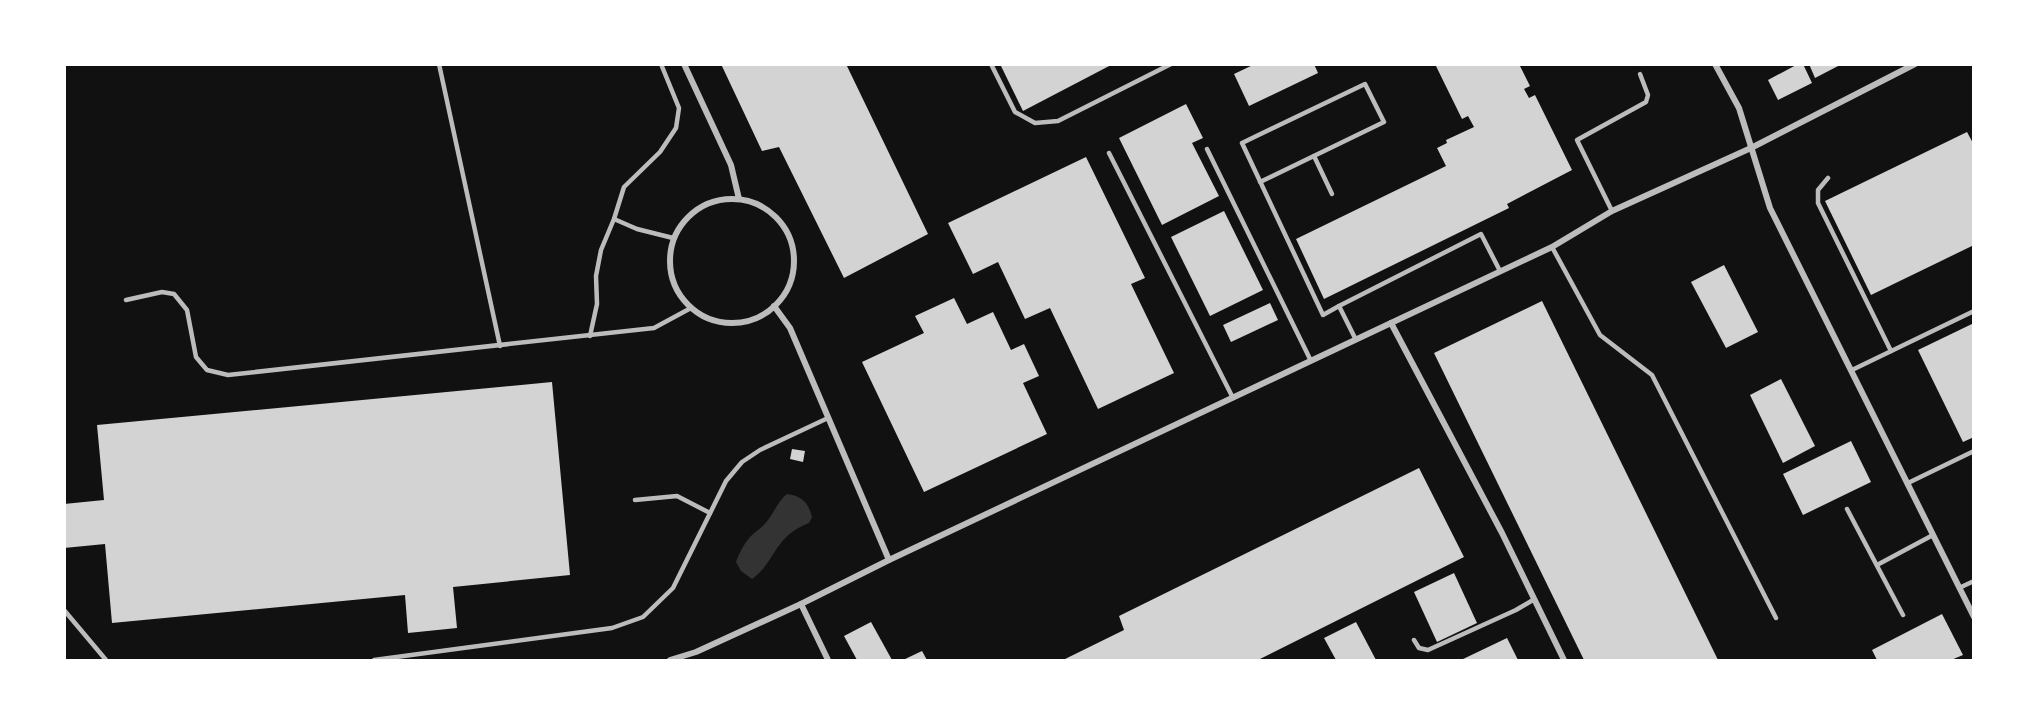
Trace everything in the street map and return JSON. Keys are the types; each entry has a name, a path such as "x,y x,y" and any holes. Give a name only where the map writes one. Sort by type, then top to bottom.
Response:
{"street":[{"path":"684,64 731,165 739,199"},
{"path":"1715,64 1738,108 1770,208 1974,617"},
{"path":"670,660 696,652 801,604 889,560 1552,247 1612,211 1751,148 1915,64"},
{"path":"720,199 739,199 763,207 780,222 788,235 794,256 792,277 787,289 774,306 755,318 738,322 718,322 691,308 674,284 669,263 673,238 685,219 698,208 720,199"},
{"path":"774,306 790,328 889,560"},
{"path":"1391,323 1502,533 1564,660"},
{"path":"801,604 828,660"}],"lane":[{"path":"439,64 500,346"},
{"path":"590,336 597,304 596,276 601,250 624,187 660,152 676,128 679,108 661,64"},
{"path":"991,64 1015,112 1035,123 1058,121 1171,64"},
{"path":"1612,211 1577,140 1646,102 1648,95 1640,74"},
{"path":"1260,182 1384,122 1365,84 1242,143 1260,182 1323,315 1481,234 1500,271"},
{"path":"1207,149 1311,361"},
{"path":"1109,153 1233,398"},
{"path":"1314,156 1332,194"},
{"path":"1828,178 1818,190 1818,203 1891,351"},
{"path":"614,219 637,229 673,238"},
{"path":"1552,247 1600,335 1652,375 1776,618"},
{"path":"126,300 162,292 174,294 187,310 196,357 207,370 228,375 654,328 691,308"},
{"path":"1338,306 1356,340"},
{"path":"1852,370 1974,312"},
{"path":"374,660 612,628 643,617 673,588 726,481 742,462 760,450 828,418"},
{"path":"1908,483 1974,451"},
{"path":"635,500 677,496 710,513"},
{"path":"1847,509 1903,615"},
{"path":"1877,565 1934,535"},
{"path":"1959,588 1974,581"},
{"path":"1414,640 1419,648 1428,650 1533,600"},
{"path":"64,610 106,660"}],"shaded area":[{"path":"787,494 797,496 804,501 812,517 809,523 788,535 781,542 766,565 752,579 741,571 736,562 737,559 748,540 766,522"}],"building":[{"path":"721,64 846,64 928,234 844,278 779,147 762,151"},
{"path":"1000,64 1113,64 1023,111"},
{"path":"1255,64 1314,64 1318,73 1249,106 1234,74"},
{"path":"1435,64 1519,64 1530,86 1524,89 1529,98 1535,95 1572,170 1507,204 1509,208 1324,299 1296,239 1446,166 1437,148 1447,143 1446,140 1474,127 1468,116 1462,119"},
{"path":"1798,64 1803,64 1812,83 1778,100 1768,80"},
{"path":"1809,64 1842,64 1815,78"},
{"path":"1186,104 1203,138 1192,143 1219,196 1162,225 1119,138"},
{"path":"1967,132 1974,145 1974,245 1871,295 1825,201"},
{"path":"1086,157 1145,278 1131,284 1174,373 1098,409 1050,308 1025,319 998,262 973,274 948,223"},
{"path":"1224,211 1263,290 1210,316 1171,237"},
{"path":"1724,265 1758,332 1726,348 1691,282"},
{"path":"954,298 967,324 993,312 1011,350 1024,344 1039,376 1023,383 1047,434 924,492 862,362 924,333 915,316"},
{"path":"1542,301 1718,660 1584,660 1434,353"},
{"path":"1270,303 1278,320 1231,342 1223,325"},
{"path":"1974,323 1974,437 1963,442 1918,350"},
{"path":"1781,379 1815,446 1783,463 1750,395"},
{"path":"552,382 570,575 453,587 457,628 408,633 405,595 112,623 105,544 64,548 64,504 104,500 97,425"},
{"path":"1851,441 1871,482 1803,515 1783,474"},
{"path":"792,449 805,451 803,462 790,459"},
{"path":"1419,468 1464,557 1258,660 1063,660 1124,630 1119,616"},
{"path":"1454,573 1477,623 1437,642 1414,592"},
{"path":"1942,614 1963,655 1951,660 1877,660 1872,650"},
{"path":"871,622 892,660 857,660 844,636"},
{"path":"1356,622 1376,660 1336,660 1324,638"},
{"path":"1507,638 1518,660 1461,660"},
{"path":"922,651 927,660 903,660"}]}
